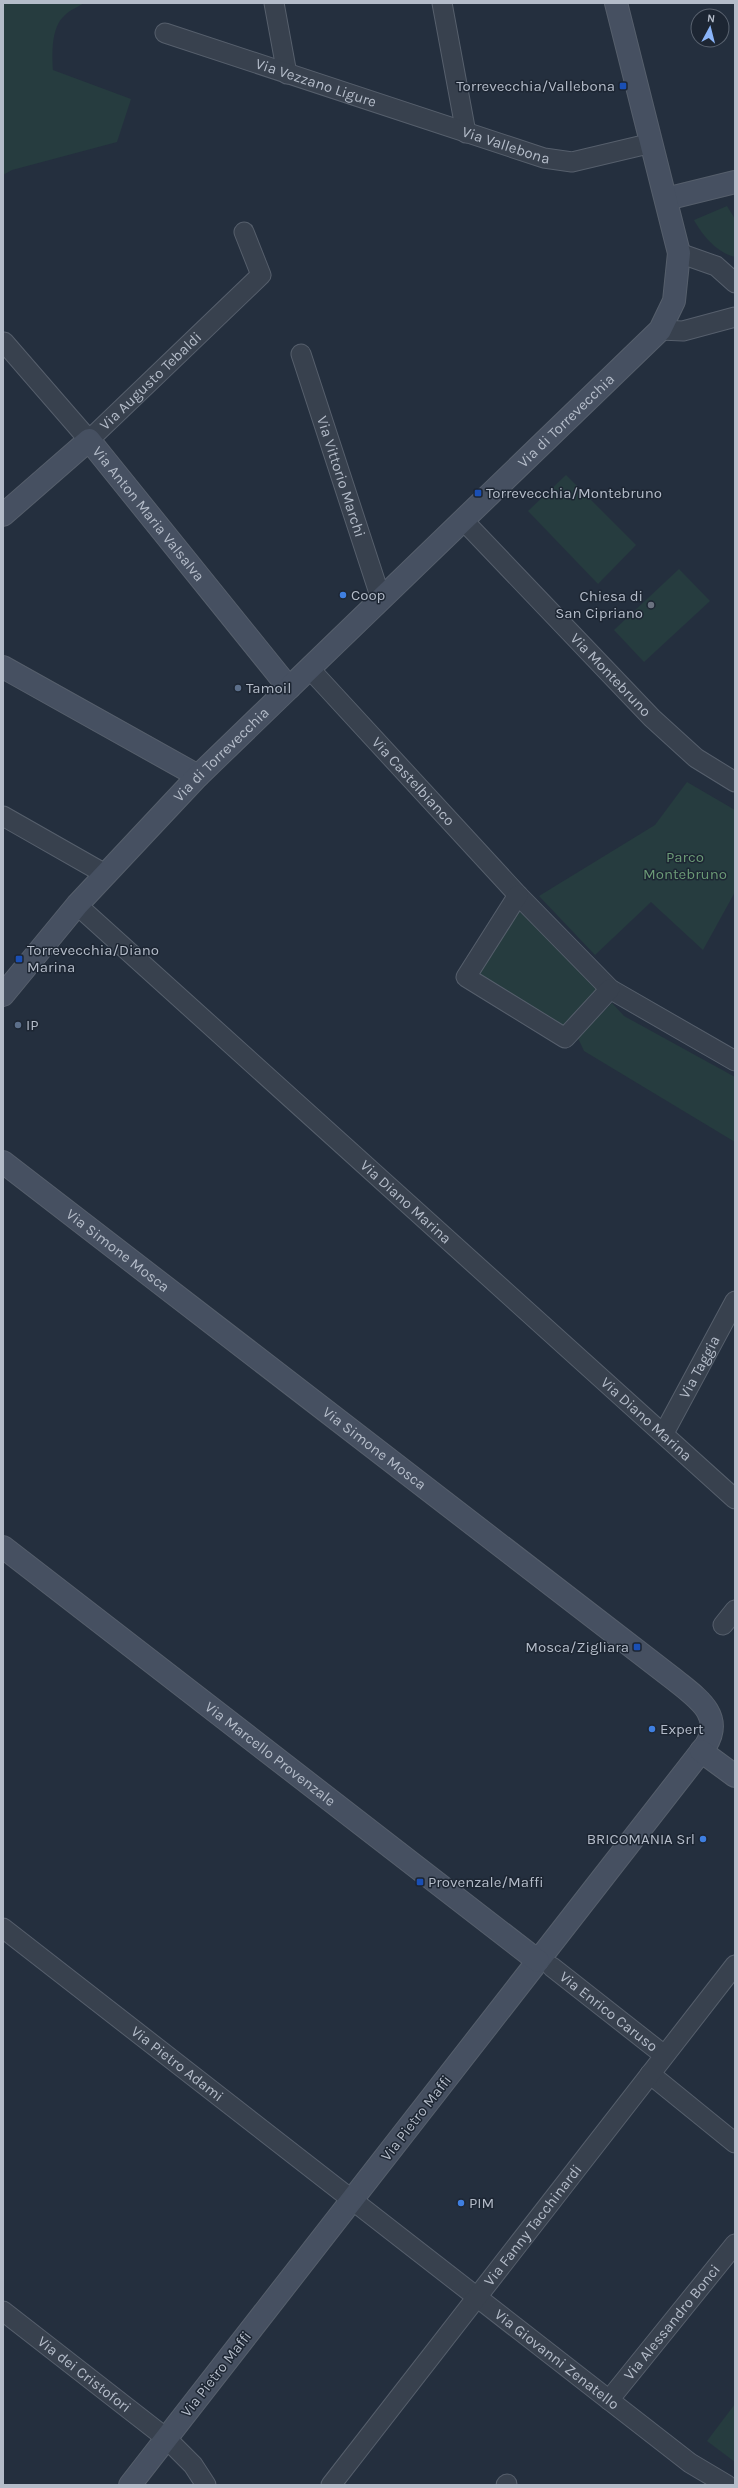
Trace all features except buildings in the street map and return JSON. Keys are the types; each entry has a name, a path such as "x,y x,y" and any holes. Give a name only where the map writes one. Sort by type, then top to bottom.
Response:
{"street":[{"path":"274,3 287,74"},
{"name":"Via Vallebona","path":"442,3 466,133 516,151 572,162 652,143"},
{"name":"Via di Torrevecchia","path":"3,995 77,905 198,776 660,330 674,301 679,253 616,3"},
{"name":"Via Vezzano Ligure","path":"165,33 466,133"},
{"path":"666,199 735,182"},
{"name":"Via Augusto Tebaldi","path":"3,515 89,440 261,276 244,232"},
{"path":"679,253 709,262 733,278"},
{"path":"660,330 683,331 735,317"},
{"name":"Via Anton Maria Valsalva","path":"4,342 89,440 289,688"},
{"name":"Via Vittorio Marchi","path":"301,354 381,599"},
{"name":"Via Montebruno","path":"463,520 652,718 696,758 735,782"},
{"path":"3,667 198,776"},
{"name":"Via Castelbianco","path":"309,668 518,895 610,989 735,1061"},
{"path":"3,816 105,874"},
{"path":"518,895 466,977 565,1038 610,989"},
{"name":"Via Diano Marina","path":"77,905 534,1320 664,1433 735,1499"},
{"name":"Via Simone Mosca","path":"3,1162 695,1696 708,1711 713,1722 712,1733 701,1751"},
{"name":"Via Taggia","path":"664,1433 735,1301"},
{"name":"Via Marcello Provenzale","path":"3,1547 545,1964"},
{"path":"723,1625 735,1610"},
{"path":"701,1751 735,1776"},
{"name":"Via Pietro Maffi","path":"130,2485 352,2200 545,1964 701,1751"},
{"name":"Via Pietro Adami","path":"3,1928 352,2200"},
{"name":"Via Enrico Caruso","path":"545,1964 664,2055"},
{"name":"Via Fanny Tacchinardi","path":"331,2485 735,1965"},
{"path":"650,2074 735,2143"},
{"name":"Via Giovanni Zenatello","path":"352,2200 478,2296 690,2463 727,2485"},
{"name":"Via Alessandro Bonci","path":"609,2400 735,2244"},
{"name":"Via dei Cristofori","path":"3,2311 166,2438 193,2466 206,2485"}],"green space":[{"path":"3,3 84,3 67,13 60,20 57,26 53,41 53,70 131,99 117,142 12,170 3,175"},
{"path":"727,206 735,219 735,257 722,252 711,243 701,232 694,220"},
{"path":"566,475 636,545 598,584 528,511"},
{"path":"679,569 710,601 644,662 614,630"},
{"name":"Parco Montebruno","path":"687,782 735,810 735,892 703,950 651,902 595,955 539,896 655,825"},
{"path":"519,911 598,989 563,1025 478,973"},
{"path":"612,1003 624,1016 735,1077 735,1142 584,1051 578,1038"},
{"path":"735,2404 735,2462 707,2441"}],"place":[{"name":"Torrevecchia/Vallebona","path":"623,86"},
{"name":"Torrevecchia/Montebruno","path":"478,493"},
{"name":"Coop","path":"343,595"},
{"name":"Chiesa di San Cipriano","path":"651,605"},
{"name":"Tamoil","path":"238,688"},
{"name":"Torrevecchia/Diano Marina","path":"19,959"},
{"name":"IP","path":"18,1025"},
{"name":"Mosca/Zigliara","path":"637,1647"},
{"name":"Expert","path":"652,1729"},
{"name":"BRICOMANIA Srl","path":"703,1839"},
{"name":"Provenzale/Maffi","path":"420,1882"},
{"name":"PIM","path":"461,2203"}]}
